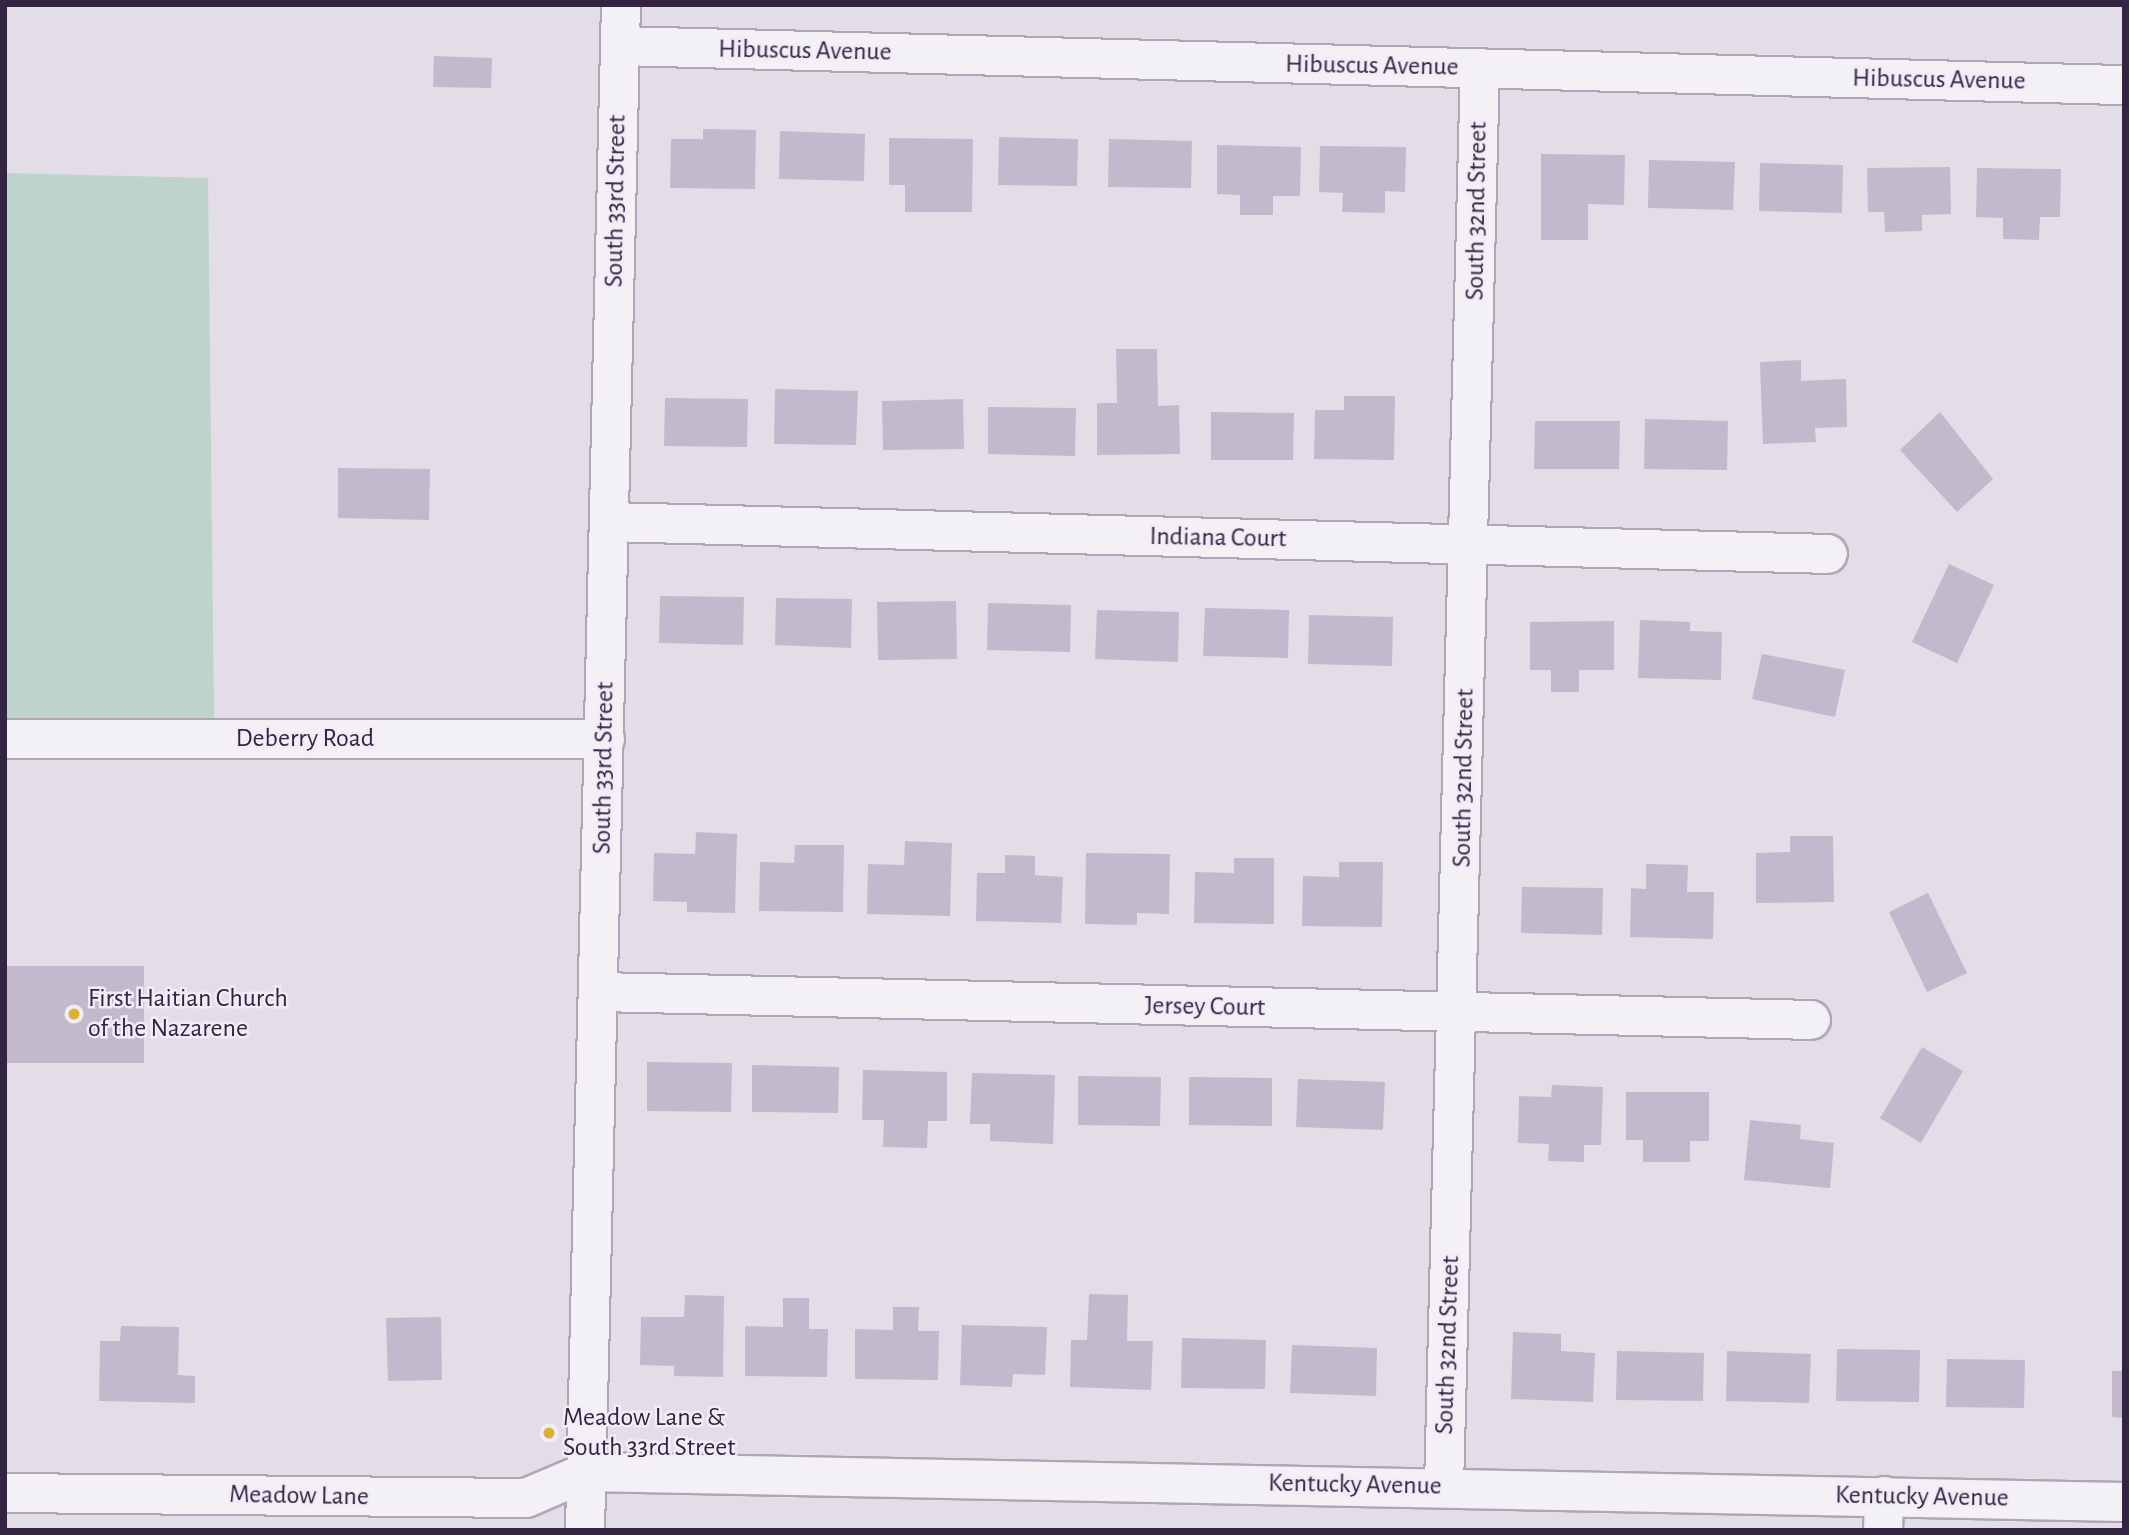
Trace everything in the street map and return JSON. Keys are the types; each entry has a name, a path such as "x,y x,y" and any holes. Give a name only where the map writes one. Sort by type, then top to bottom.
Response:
{"street":[{"name":"South 33rd Street","path":"585,1530 621,5"},
{"name":"Hibuscus Avenue","path":"620,46 2124,85"},
{"name":"South 32nd Street","path":"1444,1487 1480,69"},
{"name":"Indiana Court","path":"609,522 1828,554"},
{"name":"Deberry Road","path":"5,739 605,739"},
{"name":"Jersey Court","path":"599,992 1811,1020"},
{"name":"Kentucky Avenue","path":"587,1472 1444,1487 1883,1513 2124,1502"},
{"name":"Meadow Lane","path":"5,1493 526,1498 587,1472"}],"green space":[{"path":"5,173 208,178 214,719 5,719"}],"building":[{"path":"434,56 492,58 491,88 433,87"},
{"path":"703,129 756,130 755,189 670,188 671,139 703,139"},
{"path":"780,131 865,134 864,181 779,179"},
{"path":"999,137 1078,139 1077,186 998,185"},
{"path":"889,138 973,139 972,212 905,212 905,185 889,185"},
{"path":"1109,139 1192,141 1191,188 1108,187"},
{"path":"1217,145 1301,147 1300,196 1273,196 1273,215 1240,215 1240,195 1217,194"},
{"path":"1320,146 1406,147 1405,192 1385,191 1385,213 1342,212 1343,193 1319,192"},
{"path":"1541,154 1625,155 1624,205 1588,204 1588,240 1541,240"},
{"path":"1649,160 1735,162 1733,210 1648,208"},
{"path":"1760,163 1843,165 1842,213 1759,211"},
{"path":"1950,167 1951,214 1922,215 1922,231 1885,232 1884,212 1868,212 1867,168"},
{"path":"1977,168 2061,169 2060,217 2040,217 2039,240 2003,239 2003,218 1976,217"},
{"path":"1116,349 1157,349 1158,406 1179,405 1180,454 1097,455 1097,403 1117,403"},
{"path":"1801,360 1801,381 1846,379 1847,427 1815,428 1816,442 1763,444 1760,362"},
{"path":"775,389 858,391 856,445 774,444"},
{"path":"1344,396 1395,396 1394,460 1314,459 1315,410 1344,410"},
{"path":"665,398 748,399 747,447 664,446"},
{"path":"963,399 964,449 883,450 882,401"},
{"path":"988,407 1076,408 1075,456 988,454"},
{"path":"1211,412 1294,413 1293,460 1211,460"},
{"path":"1940,412 1993,479 1957,512 1900,450"},
{"path":"1645,419 1728,421 1727,470 1644,469"},
{"path":"1535,421 1620,421 1619,469 1534,469"},
{"path":"338,468 430,469 429,520 338,518"},
{"path":"1949,564 1994,585 1957,663 1912,642"},
{"path":"660,596 744,597 743,645 659,643"},
{"path":"776,598 852,599 851,648 775,645"},
{"path":"956,601 957,659 878,660 877,602"},
{"path":"988,603 1071,605 1070,652 987,650"},
{"path":"1205,608 1289,610 1288,658 1203,656"},
{"path":"1097,610 1179,612 1178,662 1095,659"},
{"path":"1309,615 1393,617 1392,666 1308,664"},
{"path":"1640,620 1690,622 1690,631 1722,632 1721,680 1638,678"},
{"path":"1614,621 1614,670 1579,670 1579,692 1551,692 1551,670 1530,670 1530,622"},
{"path":"1762,654 1845,670 1835,717 1752,699"},
{"path":"696,832 737,834 735,913 687,912 687,902 653,901 654,853 695,854"},
{"path":"1790,836 1833,836 1834,902 1756,903 1756,853 1790,852"},
{"path":"905,841 952,843 950,916 867,914 868,864 904,865"},
{"path":"795,845 844,845 843,912 759,911 760,862 794,863"},
{"path":"1086,853 1170,854 1169,914 1137,913 1137,925 1085,924"},
{"path":"1005,855 1035,856 1035,875 1063,877 1061,923 976,921 977,873 1005,873"},
{"path":"1234,858 1274,858 1274,924 1194,923 1195,872 1234,873"},
{"path":"1339,862 1383,862 1382,927 1302,926 1303,876 1339,877"},
{"path":"1646,864 1688,865 1687,892 1714,892 1713,939 1630,937 1631,888 1646,889"},
{"path":"1522,887 1603,888 1602,935 1521,933"},
{"path":"1928,893 1967,973 1927,992 1889,912"},
{"name":"First Haitian Church of the Nazarene","path":"5,966 144,966 144,1063 5,1063"},
{"path":"1922,1047 1963,1071 1921,1143 1880,1118"},
{"path":"647,1062 732,1063 731,1112 647,1111"},
{"path":"752,1065 839,1067 838,1113 752,1112"},
{"path":"863,1070 947,1072 947,1121 928,1121 927,1148 883,1147 884,1120 862,1120"},
{"path":"972,1073 1055,1075 1053,1144 990,1141 990,1124 970,1124"},
{"path":"1078,1076 1161,1077 1160,1126 1078,1125"},
{"path":"1189,1077 1272,1078 1272,1126 1189,1125"},
{"path":"1298,1079 1385,1082 1383,1130 1296,1127"},
{"path":"1552,1085 1603,1087 1601,1145 1584,1145 1584,1162 1548,1161 1549,1144 1518,1143 1519,1096 1551,1097"},
{"path":"1626,1092 1709,1092 1709,1141 1690,1141 1690,1162 1643,1162 1643,1140 1626,1140"},
{"path":"1750,1120 1801,1125 1800,1139 1834,1143 1830,1188 1744,1180"},
{"path":"1089,1294 1128,1295 1127,1341 1153,1341 1151,1390 1070,1387 1071,1340 1087,1340"},
{"path":"685,1295 724,1296 723,1377 674,1376 674,1366 640,1365 641,1317 684,1317"},
{"path":"783,1298 809,1298 809,1329 828,1329 827,1377 745,1376 745,1326 783,1327"},
{"path":"893,1307 919,1307 918,1331 939,1331 938,1380 855,1379 855,1329 893,1330"},
{"path":"441,1317 442,1380 388,1381 386,1318"},
{"path":"962,1325 1047,1327 1045,1375 1013,1374 1012,1387 960,1385"},
{"path":"121,1326 179,1327 178,1375 195,1376 195,1403 99,1401 100,1341 120,1341"},
{"path":"1513,1332 1561,1334 1561,1351 1595,1353 1593,1402 1511,1399"},
{"path":"1182,1338 1266,1340 1265,1389 1181,1388"},
{"path":"1292,1345 1377,1348 1376,1396 1290,1393"},
{"path":"1837,1349 1920,1350 1919,1402 1836,1401"},
{"path":"1617,1351 1704,1353 1703,1401 1616,1400"},
{"path":"1727,1351 1811,1354 1809,1403 1726,1401"},
{"path":"1947,1359 2025,1360 2024,1408 1946,1407"},
{"path":"2112,1371 2124,1371 2124,1418 2112,1417"}],"place":[{"name":"First Haitian Church of the Nazarene","path":"74,1014"},
{"name":"Meadow Lane & South 33rd Street","path":"549,1433"}]}
